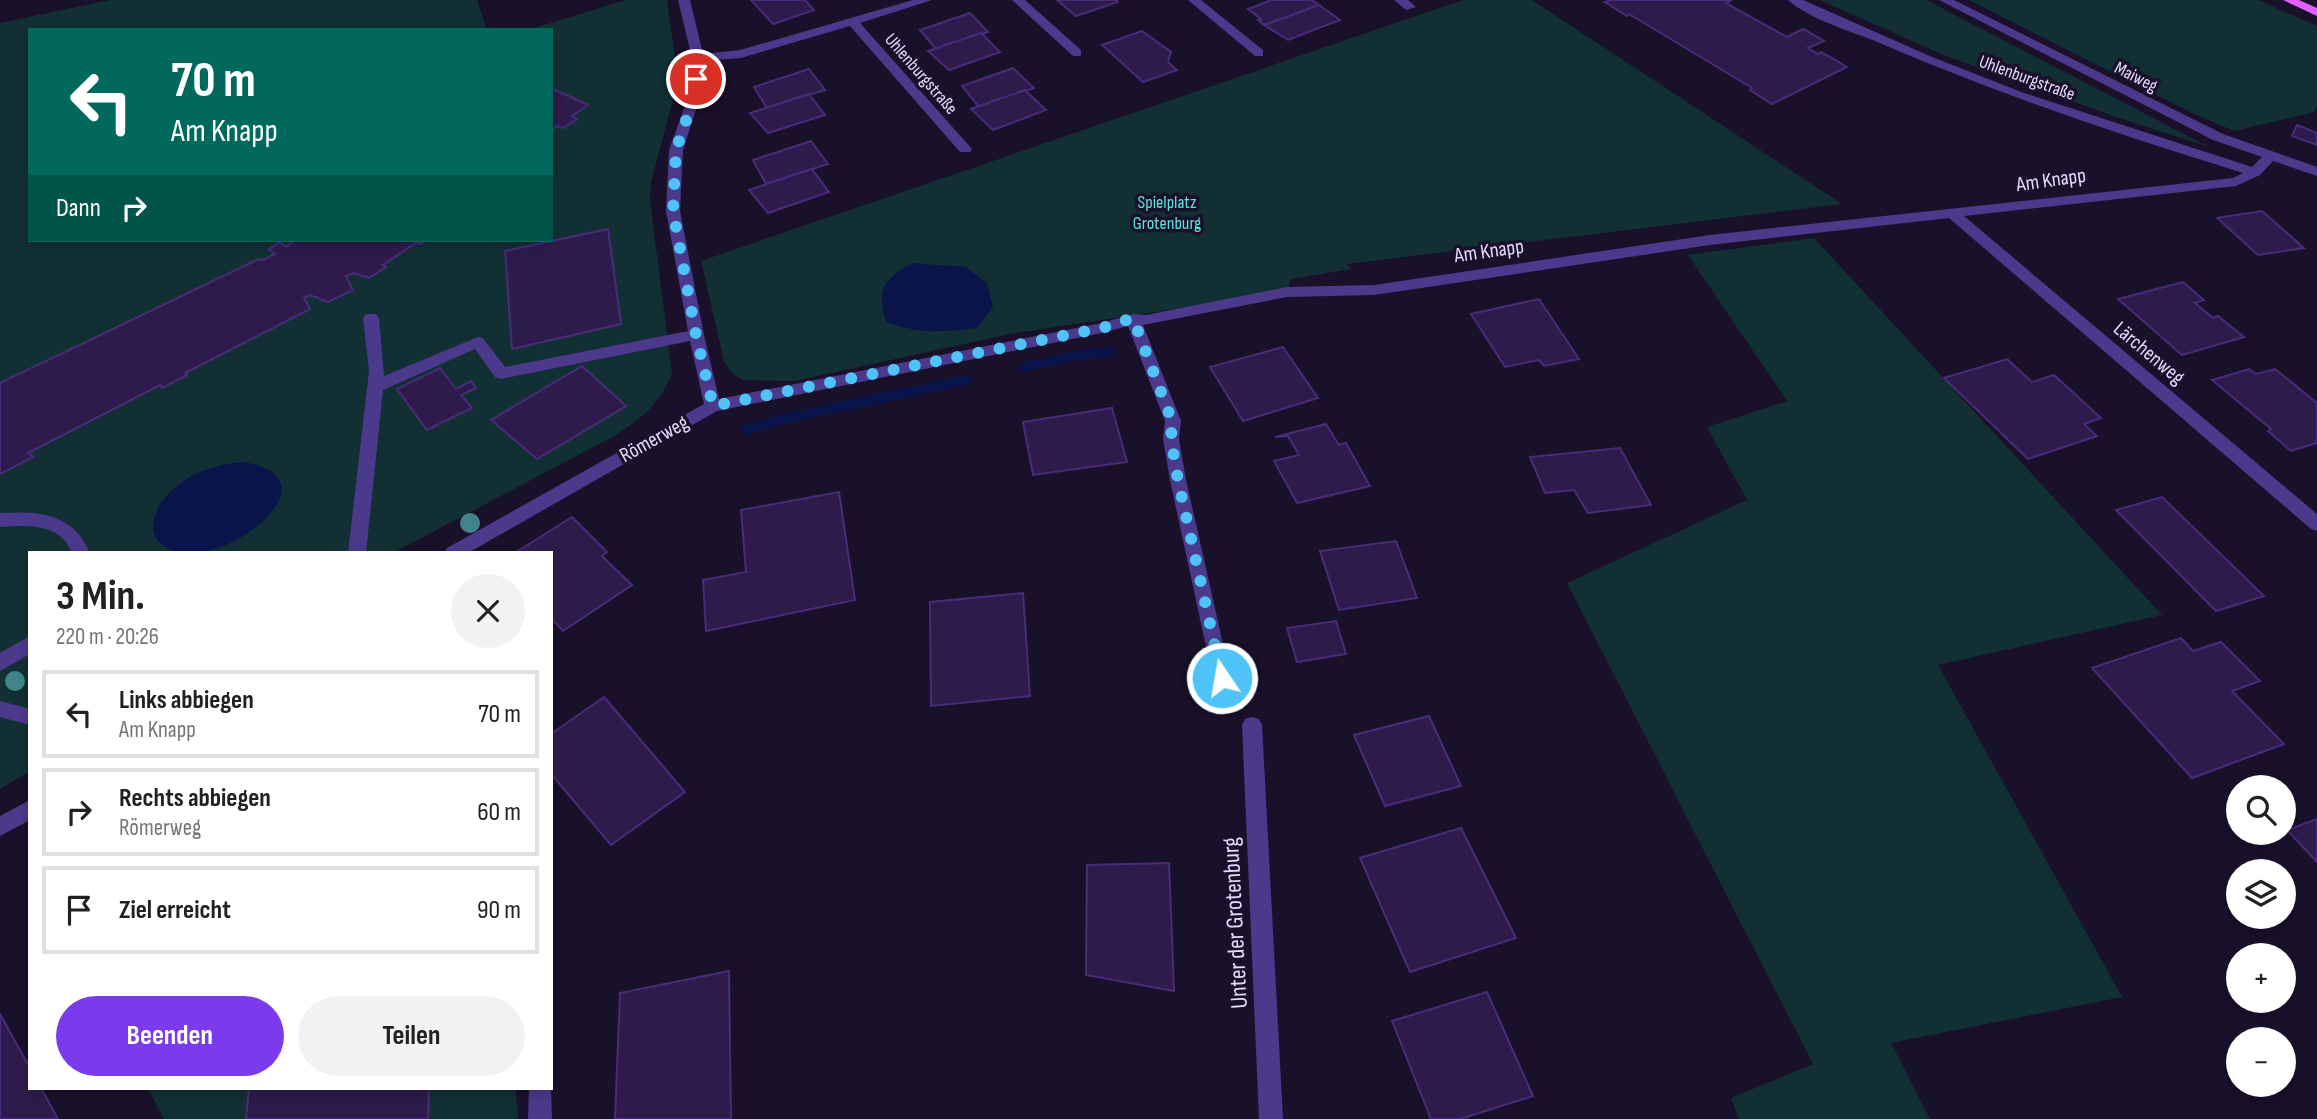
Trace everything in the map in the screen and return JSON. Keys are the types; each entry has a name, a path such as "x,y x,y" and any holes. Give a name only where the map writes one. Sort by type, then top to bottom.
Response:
{"main road":[{"path":"2290,0 2317,12"}],"street":[{"name":"Römerweg","path":"457,551 713,406 696,335 673,211 672,188 676,150 693,100 698,58 684,0"},
{"path":"1018,0 1077,53"},
{"path":"1194,0 1259,53"},
{"name":"Uhlenburgstraße","path":"1794,0 1916,56 1988,84 2255,172"},
{"name":"Maiweg","path":"1945,0 2218,137 2317,172"},
{"name":"Uhlenburgstraße","path":"698,58 741,54 918,1"},
{"name":"Uhlenburgstraße","path":"852,21 965,149"},
{"name":"Am Knapp","path":"713,406 1102,328 1133,318 1146,320 1287,292 1374,290 1710,240 2236,182 2255,172 2269,157"},
{"name":"Lärchenweg","path":"1954,215 2317,524"},
{"path":"357,551 377,371 371,318"},
{"path":"1133,318 1172,421 1171,439 1178,480 1222,678"},
{"path":"374,387 478,342 501,373 696,335"},
{"path":"0,520 36,519 62,528 79,544 81,551"},
{"path":"0,663 28,645"},
{"path":"0,709 28,716"},
{"name":"Unter der Grotenburg","path":"1252,725 1271,1119"},
{"path":"0,827 28,810"},
{"path":"540,1090 540,1119"}],"green space":[{"path":"110,0 477,0 486,28 28,28 28,242 553,242 553,28 534,28 626,0 667,0 678,81 651,182 650,201 672,373 662,394 650,409 616,435 397,551 28,551 28,772 0,789 0,23"},
{"name":"Spielplatz Grotenburg","path":"1463,0 1532,0 1842,204 1346,264 1352,269 1291,279 1287,292 1010,334 795,381 742,380 730,371 724,361 701,261"},
{"path":"1820,0 1926,0 2209,147 1946,56"},
{"path":"1969,0 2258,0 2317,26 2317,106 2314,112 2234,131 2192,113"},
{"path":"1814,238 2162,615 1938,665 2122,997 1891,1043 1930,1119 1739,1119 1731,1098 1813,1064 1567,583 1747,500 1707,427 1787,401 1688,255"},
{"path":"149,1090 516,1090 518,1119 164,1119"}],"shaded area":[{"path":"912,263 966,267 987,283 993,307 977,328 932,331 886,322 882,301 885,286 894,275"},
{"path":"243,462 268,469 280,481 281,495 273,510 259,525 220,547 205,551 178,551 167,548 158,541 154,530 154,519 159,506 189,477 219,466"}],"building":[{"path":"751,0 805,0 814,10 773,24"},
{"path":"1057,0 1117,0 1118,2 1076,16"},
{"path":"1272,0 1312,0 1319,5 1264,25 1258,20 1261,19 1248,9"},
{"path":"1732,0 1726,3 1787,37 1803,29 1824,41 1808,48 1847,67 1772,104 1750,90 1752,88 1605,2"},
{"path":"1319,5 1340,20 1288,40 1264,25"},
{"path":"970,13 988,32 936,49 920,30"},
{"path":"1142,31 1171,52 1168,62 1177,70 1143,82 1102,45"},
{"path":"981,33 1000,52 949,70 928,51"},
{"path":"1013,68 1034,88 979,107 962,86"},
{"path":"809,69 825,90 767,108 754,87"},
{"path":"553,89 588,105 572,116 577,119 563,128 557,126 553,129"},
{"path":"1025,90 1046,110 993,130 971,109"},
{"path":"809,94 825,115 768,133 750,113"},
{"path":"2297,125 2317,133 2317,145 2292,136"},
{"path":"811,141 828,164 766,184 753,160"},
{"path":"812,169 829,192 768,213 749,190"},
{"path":"2262,211 2304,248 2258,255 2217,218"},
{"path":"608,229 621,324 512,349 505,251"},
{"path":"280,242 286,247 292,242 417,242 369,278 354,273 346,276 353,290 328,302 310,295 304,298 310,309 185,373 187,375 162,388 160,385 28,453 33,457 0,474 0,383 259,259 263,260 275,254 269,249"},
{"path":"2183,282 2204,300 2195,303 2213,318 2218,316 2244,337 2182,355 2118,299"},
{"path":"1539,299 1579,359 1544,366 1539,360 1505,367 1471,314"},
{"path":"1283,347 1318,398 1243,421 1210,367"},
{"path":"2007,359 2032,382 2054,375 2101,418 2084,424 2097,436 2028,459 1944,378"},
{"path":"582,366 626,406 537,459 491,420"},
{"path":"440,368 456,389 471,381 476,388 461,395 472,408 427,430 397,389"},
{"path":"2249,369 2256,374 2275,369 2317,403 2317,443 2291,451 2268,431 2271,429 2212,380"},
{"path":"1112,408 1127,462 1033,475 1023,422"},
{"path":"1326,424 1339,445 1346,443 1370,486 1297,503 1274,461 1299,455 1288,436 1275,437"},
{"path":"1620,448 1651,505 1588,513 1574,490 1545,493 1530,457"},
{"path":"839,492 855,600 706,631 703,580 746,572 741,510"},
{"path":"2162,497 2264,596 2216,611 2116,510"},
{"path":"572,517 607,552 602,556 632,585 563,631 553,620 553,551 518,551"},
{"path":"1396,541 1417,598 1339,610 1320,551"},
{"path":"1023,593 1030,696 931,706 930,602"},
{"path":"1336,621 1346,654 1297,662 1287,628"},
{"path":"2181,638 2193,651 2221,642 2260,681 2232,691 2284,744 2192,778 2092,668"},
{"path":"604,697 685,792 611,845 553,776 553,733"},
{"path":"1429,716 1461,786 1385,806 1354,735"},
{"path":"2317,819 2317,862 2296,840 2296,827"},
{"path":"1461,828 1516,938 1410,972 1360,858"},
{"path":"1169,863 1174,991 1086,975 1087,865"},
{"path":"729,971 731,1119 615,1119 620,993"},
{"path":"1487,992 1533,1096 1460,1119 1431,1119 1392,1021"},
{"path":"0,1014 28,1064 28,1090 42,1090 58,1119 0,1119"},
{"path":"249,1090 429,1090 428,1119 246,1119"}],"waterway":[{"path":"1024,367 1084,354 1110,352"},
{"path":"747,430 782,419 965,380"}],"route":[{"path":"696,79 693,100 676,150 672,188 673,211 696,335 713,406 1102,328 1133,318 1172,421 1171,439 1178,480 1222,678"}]}
